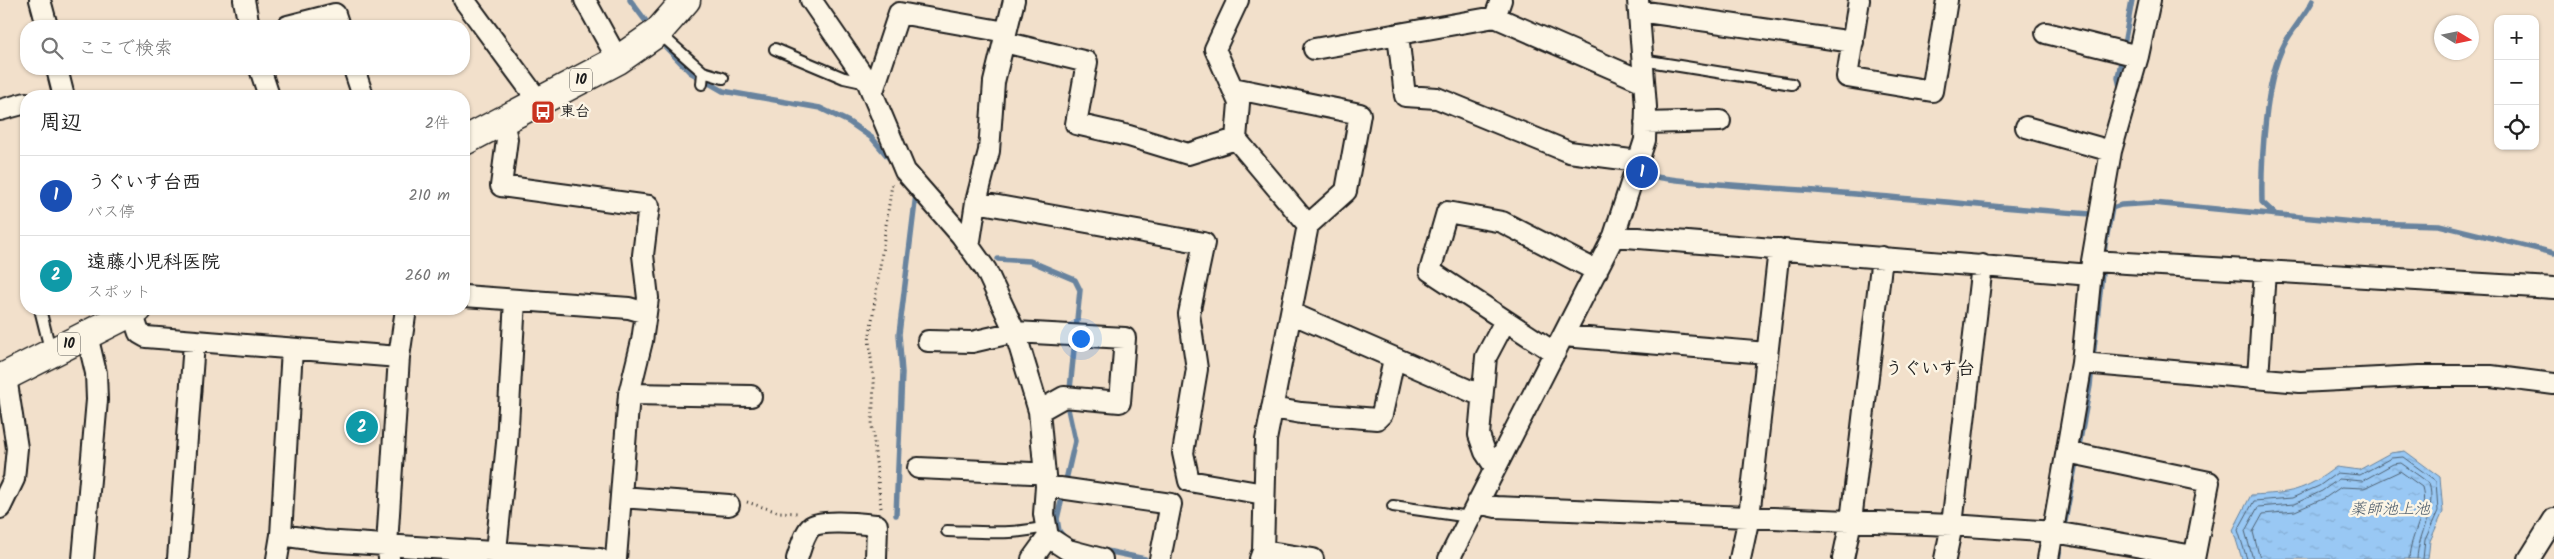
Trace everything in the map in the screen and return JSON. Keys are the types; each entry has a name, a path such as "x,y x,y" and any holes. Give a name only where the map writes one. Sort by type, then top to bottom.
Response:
{"main road":[{"name":"10","path":"470,138 540,103 618,60 658,32 686,0"},
{"name":"10","path":"3,378 124,315"}],"street":[{"path":"40,0 45,20"},
{"path":"244,0 249,20"},
{"path":"464,0 540,103"},
{"path":"585,0 618,60"},
{"path":"811,0 871,87 891,142 905,171 986,270 1015,332 1039,411 1045,479 1044,514 1047,532 1032,559"},
{"path":"969,247 976,202 989,151 994,82 1014,0"},
{"path":"1860,0 1847,77 1932,91 1947,0"},
{"path":"2048,559 2060,533 2090,363 2101,210 2111,151 2138,56 2150,0"},
{"path":"1233,1 1215,50 1239,103 1236,139 1308,225"},
{"path":"1449,559 1614,236 1645,140 1644,82 1639,5 1853,42"},
{"path":"1314,49 1398,34 1498,8 1644,82"},
{"path":"871,87 899,13 1005,37 1087,62 1076,124 1129,136 1188,154 1236,139"},
{"path":"314,20 340,14"},
{"path":"2046,33 2138,56"},
{"path":"1398,34 1405,96 1437,98 1569,152 1638,161"},
{"path":"58,75 59,90"},
{"path":"262,75 267,90"},
{"path":"356,75 361,90"},
{"path":"1233,88 1360,114 1346,191 1308,225 1266,440 1261,555 1313,559"},
{"path":"0,110 20,105"},
{"path":"1645,123 1720,121"},
{"path":"502,122 507,139 501,186 649,206 644,256 648,298 642,341 628,394 616,559"},
{"path":"2026,127 2111,151"},
{"path":"976,202 1204,243 1189,314 1197,368 1183,453 1189,481 1264,494"},
{"path":"1597,271 1502,222 1447,212 1430,271 1505,320 1560,344 1768,353"},
{"path":"1614,236 1982,265 2097,265 2265,271 2554,288"},
{"path":"1740,559 1749,517 1779,248"},
{"path":"1843,559 1852,521 1882,257"},
{"path":"1945,559 1952,525 1982,265"},
{"path":"2258,378 2265,271"},
{"path":"470,296 629,308 646,313"},
{"path":"496,551 507,443 515,300"},
{"path":"1291,312 1394,359 1482,396"},
{"path":"135,315 139,333 146,337 194,343 398,357"},
{"path":"388,552 398,357 405,315"},
{"path":"1495,467 1485,452 1479,435 1486,357 1505,320"},
{"path":"928,341 972,342 1015,332 1125,338 1120,402 1064,397 1039,411"},
{"path":"83,559 97,400 96,373 86,335"},
{"path":"178,559 194,343"},
{"path":"277,559 281,535 292,349"},
{"path":"1272,408 1301,413 1377,419 1382,414 1394,359"},
{"path":"2090,363 2300,382 2419,376 2491,376 2554,384"},
{"path":"0,508 14,479 17,448 3,378"},
{"path":"628,394 751,396"},
{"path":"1474,510 1496,507 1952,525 2060,533 2194,557 2209,482 2075,454"},
{"path":"918,468 1031,473 1045,479 1171,504 1160,559"},
{"path":"621,497 728,505"},
{"path":"2529,559 2554,519"},
{"path":"797,559 809,528 814,524 877,525 876,559"},
{"path":"1047,532 1068,550 1102,559"},
{"path":"281,535 388,552 496,551 600,559"}],"lane":[{"path":"658,32 703,72 723,78"},
{"path":"775,49 844,78 871,87"},
{"path":"1642,60 1792,84"},
{"path":"702,84 703,72"},
{"path":"41,315 51,354"},
{"path":"1393,506 1474,510"},
{"path":"947,531 1047,532"}],"path":[{"path":"877,525 881,508 872,425 874,382 869,341 893,183 905,171"},
{"path":"728,505 751,502 778,512 804,514 810,517 814,524"}],"water":[{"name":"薬師池上池","path":"2405,451 2440,477 2443,512 2430,541 2428,559 2242,559 2233,530 2251,495 2296,490 2314,482 2336,467 2359,470 2390,453"}],"waterway":[{"path":"630,0 651,28"},
{"path":"2121,91 2118,78 2132,0"},
{"path":"2275,214 2262,202 2262,166 2268,100 2272,79 2284,45 2313,0"},
{"path":"659,40 690,72 723,91 820,108 849,122 872,138 889,158"},
{"path":"1656,177 2058,212 2091,214 2097,212"},
{"path":"896,515 902,373 899,334 916,194 913,192"},
{"path":"2106,210 2121,205 2153,203 2364,223 2439,225 2554,253"},
{"path":"2058,559 2090,386 2105,245 2112,208"},
{"path":"998,259 1030,261 1075,280 1080,290 1068,409 1075,441 1057,519 1059,531 1064,537"},
{"path":"1102,550 1145,559"}],"place":[{"name":"東台","path":"543,112"},
{"name":"うぐいす台西","path":"1642,172"},
{"name":"遠藤小児科医院","path":"362,427"}],"district":[{"name":"うぐいす台","path":"1930,369"}]}
